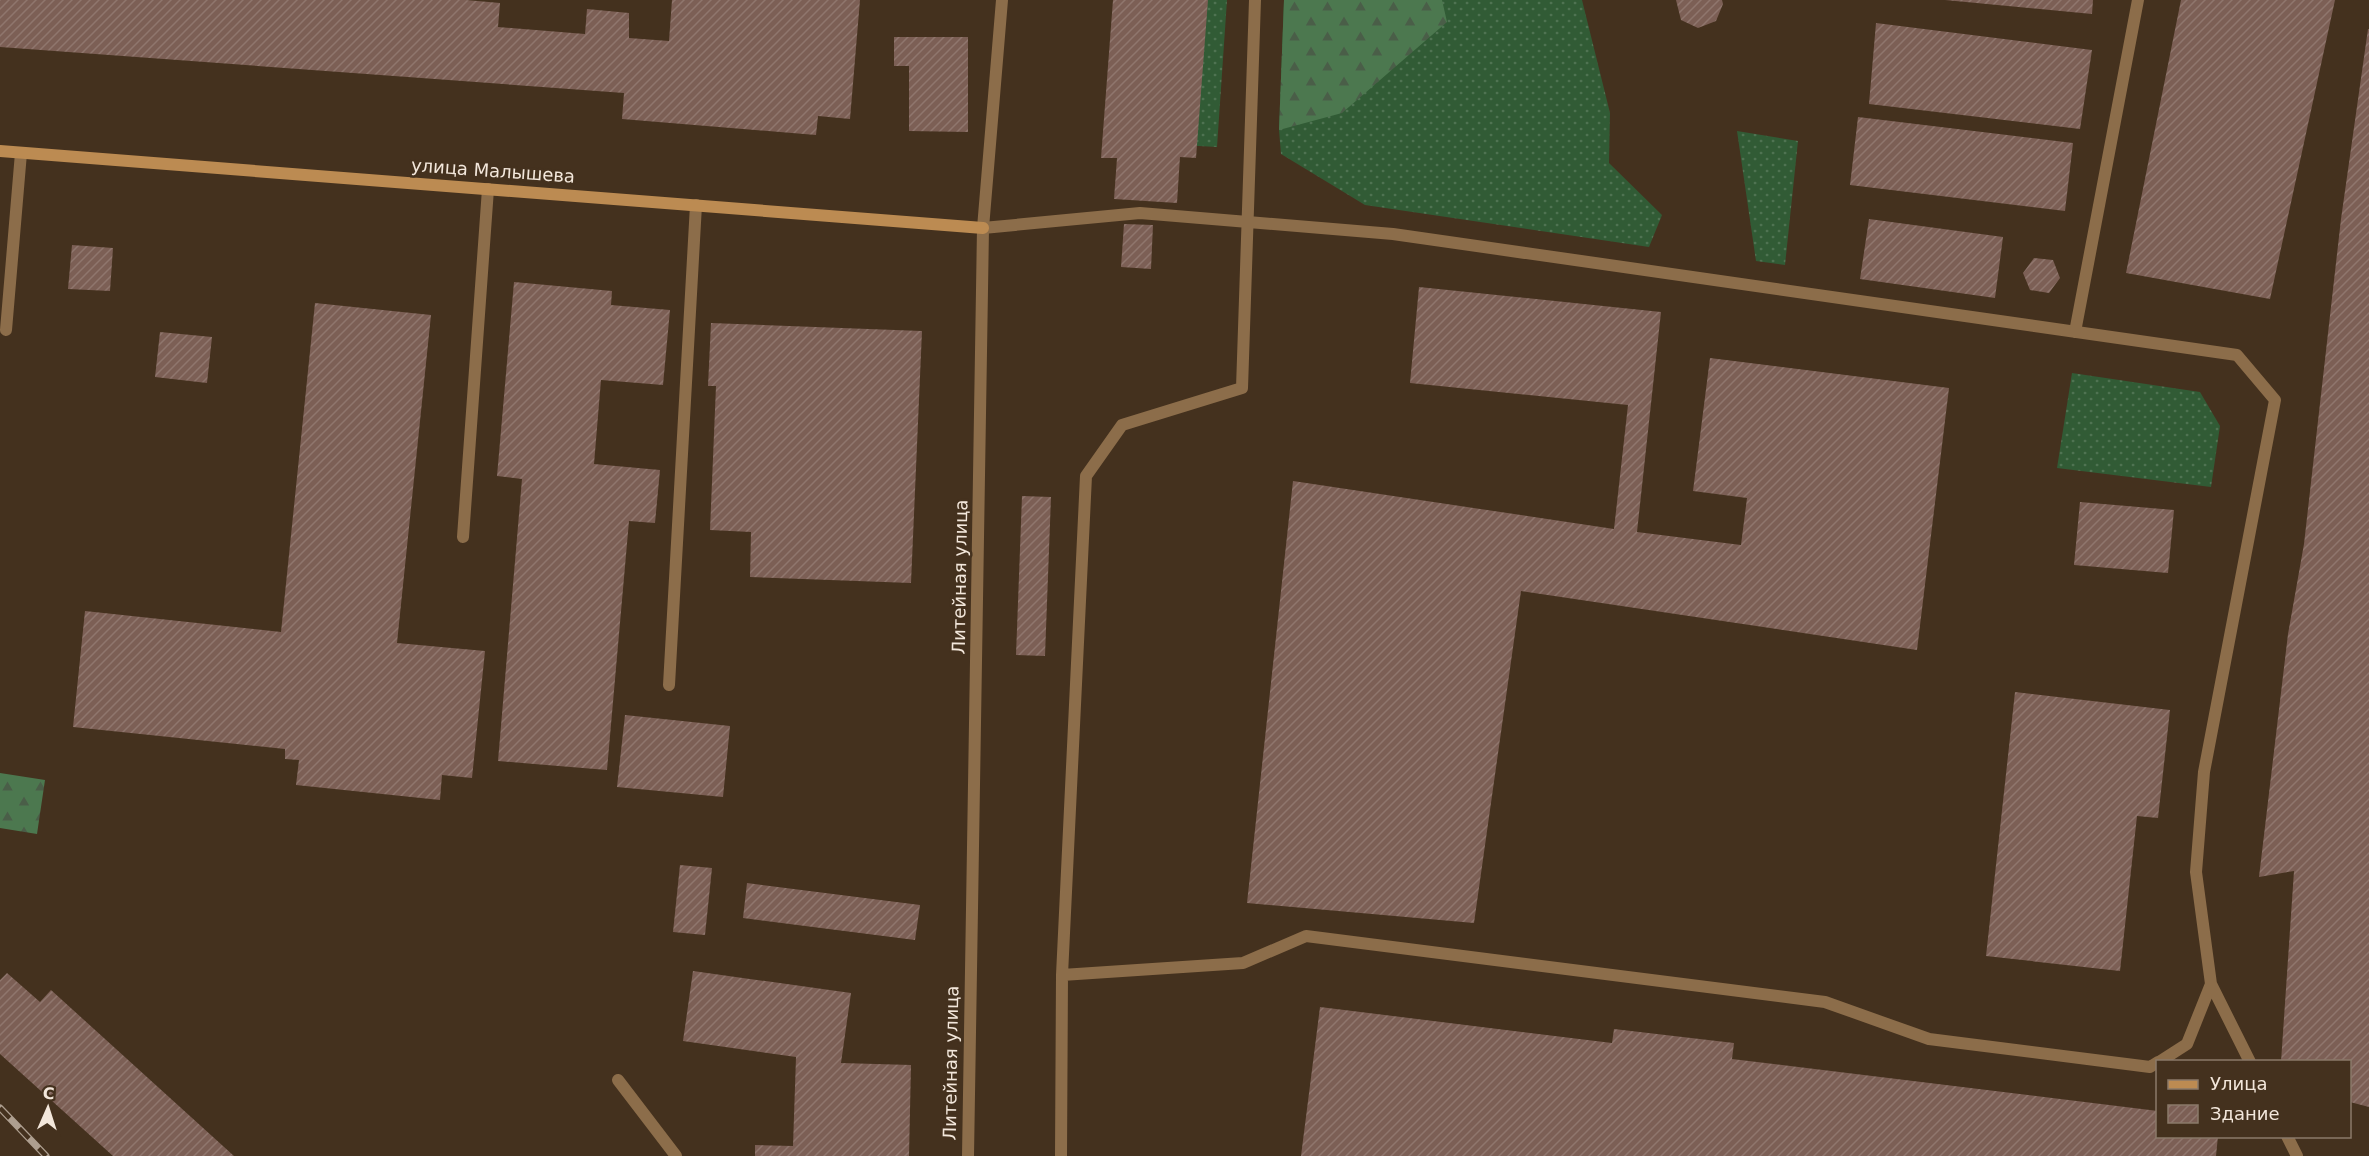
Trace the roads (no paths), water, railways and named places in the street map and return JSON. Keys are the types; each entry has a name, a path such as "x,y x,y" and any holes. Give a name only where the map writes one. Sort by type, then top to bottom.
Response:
{"street":[{"name":"Литейная улица","path":"968,1156 983,228 1002,0"},
{"path":"1061,1156 1062,975 1086,476 1122,425 1242,388 1255,0"},
{"path":"2075,332 2138,0"},
{"name":"улица Малышева","path":"0,151 983,228"},
{"path":"6,330 21,153"},
{"path":"463,537 488,189"},
{"path":"669,685 696,205"},
{"path":"983,228 1140,213 1393,234 2237,355 2276,400 2204,772 2196,872 2211,984 2249,1060"},
{"path":"1062,975 1244,963 1306,936 1825,1002 1929,1039 2150,1067 2156,1063"},
{"path":"2161,1060 2187,1044 2211,984"},
{"path":"618,1080 676,1156"},
{"path":"2288,1138 2297,1156"}],"railway":[{"path":"0,1108 46,1156"}]}
